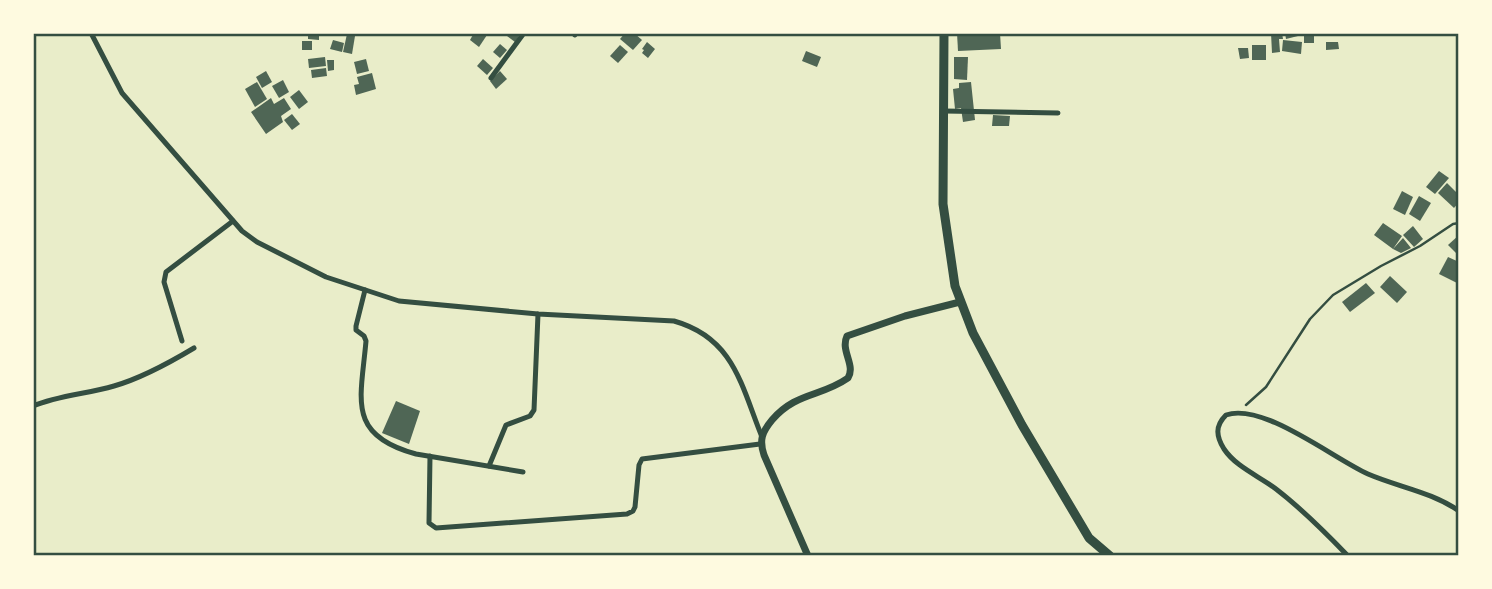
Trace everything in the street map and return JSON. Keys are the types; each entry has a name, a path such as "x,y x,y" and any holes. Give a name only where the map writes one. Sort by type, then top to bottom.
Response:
{"main road":[{"path":"944,33 944,217 960,302 973,333 1022,425 1089,538 1110,556"}],"street":[{"path":"91,33 122,93 247,236 326,277 399,301 538,314 674,321 694,327 717,344 733,365 808,556"},
{"path":"491,78 524,33"},
{"path":"944,111 1058,113"},
{"path":"182,341 164,282 166,272 233,221"},
{"path":"365,290 356,326 356,330 366,341 360,409 379,439 400,449 430,456 523,472"},
{"path":"761,440 766,428 788,404 848,378 851,370 844,347 848,336 905,316 960,302"},
{"path":"489,466 506,425 530,416 534,411 538,314"},
{"path":"33,406 117,385 169,363 194,348"},
{"path":"1348,556 1306,512 1273,486 1241,466 1225,450 1217,434 1219,424 1226,415 1238,412 1269,420 1366,473 1437,498 1459,511"},
{"path":"430,456 429,523 436,528 626,514 635,507 639,465 642,459 761,440"}],"path":[{"path":"1238,412 1265,387 1310,319 1333,295 1420,246 1453,224 1459,223"}],"building":[{"path":"308,33 319,33 319,40 308,39"},
{"path":"474,33 487,35 479,47 470,40"},
{"path":"503,33 521,33 515,42"},
{"path":"625,33 634,33 642,40 633,50 620,39"},
{"path":"957,33 1000,33 1001,49 958,51"},
{"path":"1271,33 1282,33 1283,39 1279,39 1280,52 1272,53"},
{"path":"1285,33 1298,33 1298,36 1286,39"},
{"path":"347,34 355,36 352,54 343,52"},
{"path":"1304,34 1314,34 1314,43 1304,43"},
{"path":"333,40 344,43 342,52 330,49"},
{"path":"1283,40 1302,42 1301,54 1282,51"},
{"path":"302,41 312,41 312,50 302,50"},
{"path":"647,42 655,49 648,58 642,53"},
{"path":"1326,42 1338,42 1339,49 1326,50"},
{"path":"500,44 507,50 500,58 493,52"},
{"path":"620,45 628,52 618,63 610,56"},
{"path":"1252,45 1266,45 1266,60 1252,60"},
{"path":"1238,48 1248,48 1249,58 1240,59"},
{"path":"806,51 821,57 817,67 802,61"},
{"path":"325,57 326,66 309,68 308,59"},
{"path":"954,57 968,57 967,80 954,79"},
{"path":"366,59 369,71 357,74 354,62"},
{"path":"483,59 493,68 487,75 477,66"},
{"path":"327,60 334,60 334,70 328,71"},
{"path":"326,68 327,76 312,78 311,70"},
{"path":"266,71 272,82 262,88 256,77"},
{"path":"500,71 507,79 496,89 490,81"},
{"path":"372,73 376,89 356,95 354,85 359,84 357,77"},
{"path":"283,80 289,92 279,98 272,86"},
{"path":"257,82 267,99 255,107 245,89"},
{"path":"971,82 975,120 963,122 961,108 955,109 953,89 959,88 959,83"},
{"path":"299,90 308,102 299,109 290,97"},
{"path":"271,98 274,104 284,98 291,109 281,116 283,122 266,134 251,112"},
{"path":"292,114 300,124 292,130 284,120"},
{"path":"993,115 1010,116 1009,126 992,126"},
{"path":"1439,171 1449,178 1435,194 1426,187"},
{"path":"1447,183 1459,195 1459,202 1454,208 1438,193"},
{"path":"1402,191 1413,197 1405,215 1393,209"},
{"path":"1419,196 1431,203 1420,221 1409,214"},
{"path":"1383,223 1402,236 1393,249 1374,235"},
{"path":"1413,226 1423,239 1414,247 1403,235"},
{"path":"1459,235 1459,252 1457,254 1448,245"},
{"path":"1403,238 1411,248 1401,253 1393,249"},
{"path":"1448,257 1459,262 1457,283 1439,274"},
{"path":"1390,276 1407,292 1397,303 1380,287"},
{"path":"1366,283 1375,293 1350,312 1342,302"},
{"path":"396,401 420,411 409,444 382,433"}]}
